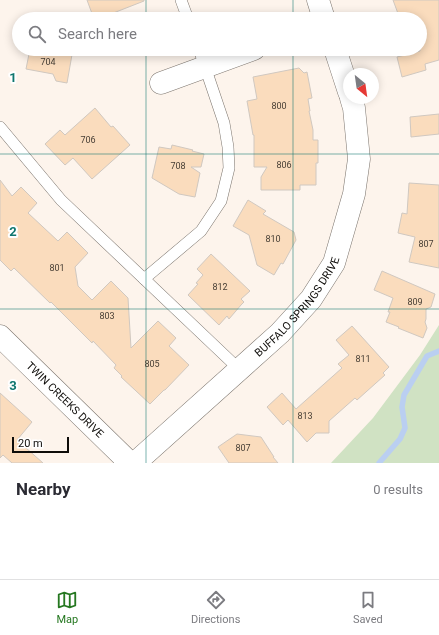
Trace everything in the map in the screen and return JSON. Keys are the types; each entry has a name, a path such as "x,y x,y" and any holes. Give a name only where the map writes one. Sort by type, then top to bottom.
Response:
{"street":[{"path":"318,0 322,12"},
{"path":"161,83 202,58 214,56"},
{"path":"336,56 343,75"},
{"name":"BUFFALO SPRINGS DRIVE","path":"135,463 280,333 311,299 334,263 354,194 359,159 353,104"},
{"name":"TWIN CREEKS DRIVE","path":"0,336 130,463"}],"lane":[{"path":"181,0 185,12"},
{"path":"144,279 201,231 221,201 229,168 228,147 224,122 202,58"},
{"path":"0,127 61,200 240,370"}],"green space":[{"path":"439,325 439,463 331,463 373,418 420,355"}],"building":[{"path":"87,0 144,0 116,12 91,12"},
{"path":"393,0 439,0 439,60 425,64 426,70 402,77 397,57 427,56 427,12 397,12"},
{"path":"29,56 72,56 67,83 56,81 53,74 26,69"},
{"path":"299,68 304,73 307,72 312,98 308,99 313,130 313,140 318,140 316,185 300,185 300,190 261,190 261,177 267,167 254,167 254,135 247,101 257,99 253,77"},
{"path":"95,108 111,127 113,126 130,145 92,179 73,158 65,165 45,144 60,130 65,135"},
{"path":"439,114 439,134 411,137 410,117"},
{"path":"172,145 204,154 201,167 191,167 200,173 195,197 179,194 152,178 159,147 171,149"},
{"path":"0,180 12,196 21,187 37,203 28,213 58,241 67,232 88,253 75,267 78,286 92,300 111,281 128,298 131,348 158,321 176,338 169,346 189,365 150,404 121,377 122,376 114,368 116,365 93,341 92,343 14,268 11,271 0,260"},
{"path":"409,183 439,185 439,268 409,262 415,237 398,233 402,213 407,214"},
{"path":"248,200 266,211 263,214 294,232 296,240 283,264 281,263 274,275 257,265 249,235 233,226"},
{"path":"211,254 250,291 241,299 244,302 229,319 227,316 219,325 188,295 198,284 196,283 203,275 197,269"},
{"path":"382,271 435,294 431,307 426,309 425,322 427,328 423,338 386,322 393,298 374,290"},
{"path":"352,326 389,367 383,373 385,375 357,400 355,398 329,421 329,433 316,433 307,442 288,420 283,425 267,407 282,393 296,409 342,368 338,364 349,355 336,340"},
{"path":"0,393 32,422 17,440 43,463 12,463 3,455 0,458"},
{"path":"237,434 261,437 278,463 229,463 218,447"}],"waterway":[{"path":"379,463 400,439 405,428 402,407 404,395 427,356 439,351"}]}
